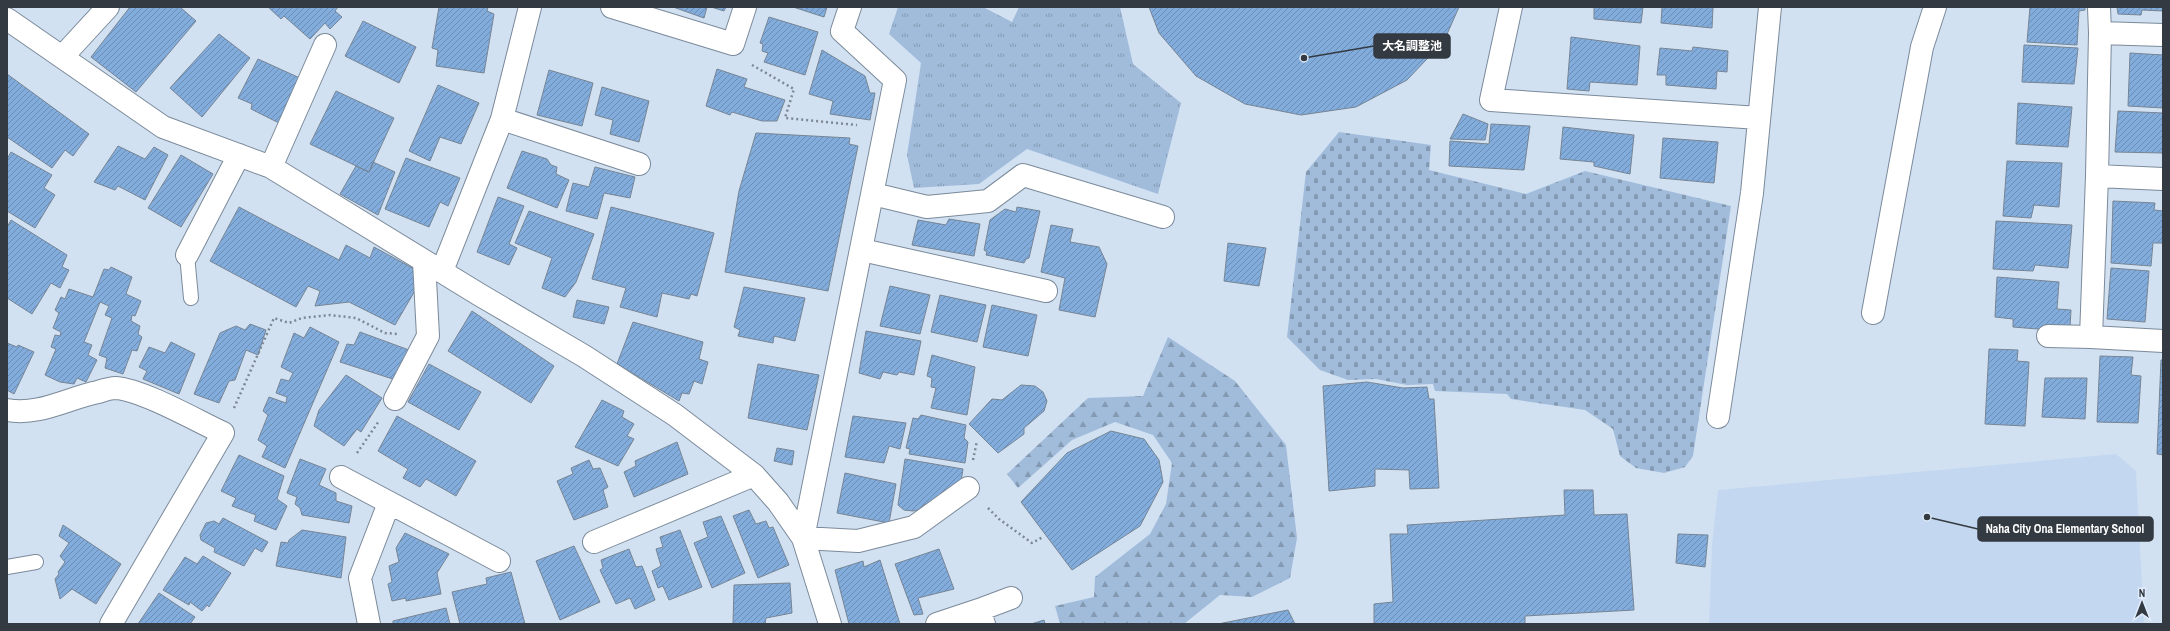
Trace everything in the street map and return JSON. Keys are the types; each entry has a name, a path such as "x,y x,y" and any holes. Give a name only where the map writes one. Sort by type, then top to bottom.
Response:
{"street":[{"path":"62,57 108,7"},
{"path":"394,399 428,336 433,266 502,119 530,7"},
{"path":"612,7 734,44 745,7"},
{"path":"803,538 895,80 842,31 850,7"},
{"path":"1511,7 1491,100 1759,118"},
{"path":"1718,417 1752,193 1770,7"},
{"path":"1872,313 1922,47 1935,7"},
{"path":"2091,337 2097,176 2100,33 2099,7"},
{"path":"7,19 164,127 271,167 584,356 662,406 754,475 778,502 803,538 830,624"},
{"path":"2100,33 2163,35"},
{"path":"271,167 325,45"},
{"path":"502,119 639,164"},
{"path":"186,255 239,155"},
{"path":"873,194 927,207 988,201 1023,175 1163,216"},
{"path":"2097,176 2163,179"},
{"path":"862,250 1046,290"},
{"path":"2048,336 2163,341"},
{"path":"7,410 20,412 50,407 81,396 116,388 145,396 223,433 112,624"},
{"path":"594,542 754,475"},
{"path":"341,476 499,561"},
{"path":"803,538 858,541 914,527 968,488"},
{"path":"370,624 360,578 389,503"},
{"path":"937,624 981,617 1011,598"}],"lane":[{"path":"186,255 192,298"},
{"path":"7,567 36,562"}],"path":[{"path":"734,44 736,61 754,65 794,89 786,118 886,128"},
{"path":"223,433 274,318 289,323 302,318 330,315 356,318 385,333 428,336"},
{"path":"341,476 394,399"}],"shaded area":[{"path":"2116,454 2136,471 2144,624 1709,624 1712,545 1718,490"}],"green space":[{"path":"898,7 983,7 1012,22 1019,7 1120,7 1133,64 1181,103 1158,194 1027,149 979,184 914,188 907,155 921,63 889,34"},
{"path":"1339,132 1431,145 1429,170 1526,194 1585,171 1731,206 1693,456 1685,467 1664,473 1636,468 1620,456 1613,429 1585,410 1511,399 1507,394 1435,391 1433,384 1407,385 1376,379 1348,380 1320,370 1287,337 1306,172"},
{"path":"1168,337 1235,381 1286,445 1297,538 1290,578 1252,597 1220,595 1184,624 1060,624 1055,606 1094,597 1095,577 1150,534 1166,504 1172,463 1153,435 1115,422 1072,440 1018,488 1007,474 1088,398 1143,396"}],"building":[{"path":"130,7 180,7 196,21 136,92 91,57"},
{"path":"268,7 338,7 335,11 342,17 330,29 325,23 310,39 284,16 281,19"},
{"path":"439,7 488,7 487,11 494,14 484,73 436,66 438,50 432,48"},
{"path":"673,7 707,7 704,18"},
{"path":"711,7 726,7 724,11"},
{"path":"793,7 827,7 824,17"},
{"path":"1149,7 1459,7 1444,41 1407,80 1356,107 1301,115 1245,104 1196,76 1159,33"},
{"path":"1594,7 1643,7 1641,23 1594,19"},
{"path":"1662,7 1713,7 1712,28 1661,23"},
{"path":"2030,7 2085,7 2085,10 2079,11 2077,45 2027,42"},
{"path":"2117,7 2163,7 2163,11 2142,10 2141,15 2118,14"},
{"path":"769,17 818,32 805,75 764,62 768,53 762,51 763,44 760,43"},
{"path":"363,21 416,47 399,83 345,56"},
{"path":"219,34 250,58 202,117 170,88"},
{"path":"1571,37 1640,46 1637,85 1590,82 1589,91 1567,89"},
{"path":"2024,45 2078,48 2074,84 2022,82"},
{"path":"1693,47 1728,51 1727,72 1717,71 1716,89 1666,85 1666,75 1657,75 1660,48 1692,51"},
{"path":"822,50 865,76 870,93 875,93 870,120 830,114 833,101 809,94"},
{"path":"2130,53 2163,55 2163,108 2128,106"},
{"path":"258,59 302,79 283,125 251,109 252,104 238,98"},
{"path":"717,69 747,79 744,87 785,100 777,121 762,121 732,112 730,115 706,106"},
{"path":"549,70 593,83 582,126 537,115"},
{"path":"7,74 89,134 73,156 65,150 52,168 7,137"},
{"path":"438,85 479,103 461,144 440,137 430,161 409,151"},
{"path":"602,87 649,101 639,142 610,134 613,120 595,115"},
{"path":"336,91 394,118 369,172 310,144"},
{"path":"2018,103 2072,107 2068,147 2016,144"},
{"path":"2118,111 2163,113 2163,153 2115,152"},
{"path":"1463,114 1488,124 1485,140 1450,139"},
{"path":"1491,124 1530,126 1524,170 1449,166 1450,141 1489,144"},
{"path":"1563,127 1634,135 1630,174 1594,166 1594,162 1560,159"},
{"path":"756,133 850,138 849,144 858,146 828,291 725,272 739,191"},
{"path":"1663,138 1718,142 1714,183 1660,178"},
{"path":"118,146 145,159 154,147 168,155 145,200 118,186 115,190 94,182"},
{"path":"522,151 547,159 551,165 557,167 556,174 569,180 557,208 507,188"},
{"path":"11,152 52,175 44,188 55,195 35,228 7,211 7,159"},
{"path":"181,155 213,174 181,227 148,208"},
{"path":"406,158 460,178 448,206 440,202 429,227 385,209"},
{"path":"2007,161 2062,163 2059,207 2034,205 2031,218 2003,216"},
{"path":"373,162 395,172 378,215 340,194 356,166 369,172"},
{"path":"595,167 635,177 630,198 604,193 597,219 566,211 573,183 589,187"},
{"path":"498,197 524,206 509,244 517,248 509,265 477,252"},
{"path":"2113,201 2155,203 2154,210 2163,211 2163,243 2153,243 2151,266 2111,263"},
{"path":"239,207 339,260 346,245 370,258 374,247 418,271 420,282 395,325 349,302 315,306 320,291 308,286 296,307 210,261"},
{"path":"611,207 714,233 697,296 691,294 689,299 662,293 657,317 620,307 626,288 592,279"},
{"path":"1017,207 1040,211 1029,258 1026,259 1024,263 986,255 987,252 984,250 990,220 1005,209 1016,212"},
{"path":"529,211 594,234 576,282 565,297 542,288 552,258 515,243"},
{"path":"949,219 980,224 974,256 912,245 918,220 946,225"},
{"path":"11,220 67,255 62,267 69,270 60,288 51,283 32,314 7,298 7,227"},
{"path":"1996,221 2072,225 2068,268 2035,265 2033,271 1993,269"},
{"path":"1051,225 1073,229 1070,242 1099,247 1107,264 1095,317 1059,310 1065,278 1041,272"},
{"path":"1228,243 1266,248 1259,286 1224,281"},
{"path":"111,267 132,277 126,294 141,301 135,316 132,315 131,321 140,326 138,334 142,337 137,351 132,350 123,374 105,368 107,358 99,355 112,318 105,315 109,306 100,302 84,342 92,345 88,355 97,360 86,382 77,378 74,384 60,382 45,375 56,349 51,347 55,335 60,336 61,332 53,328 59,313 55,310 61,297 65,299 69,289 93,297 104,269 109,270"},
{"path":"2111,268 2149,271 2145,322 2107,319"},
{"path":"1997,277 2059,282 2057,309 2071,310 2070,327 2050,330 2013,327 2013,319 1995,317"},
{"path":"890,286 930,295 920,334 880,326"},
{"path":"744,287 805,298 795,341 774,336 773,343 738,336 740,330 734,327"},
{"path":"940,295 986,305 977,342 931,332"},
{"path":"577,300 609,307 604,324 573,317"},
{"path":"992,305 1037,315 1028,356 983,347"},
{"path":"472,311 554,366 531,403 448,351"},
{"path":"633,322 703,342 699,359 708,362 702,384 694,381 689,394 682,393 679,401 617,364"},
{"path":"250,324 266,330 258,355 246,350 235,380 229,381 219,403 194,394 220,333 236,326 245,330"},
{"path":"310,327 339,342 285,468 262,457 267,446 258,440 268,415 263,411 269,397 286,403 287,397 276,393 281,379 289,381 293,373 281,367 294,333 304,338"},
{"path":"866,331 921,341 914,375 899,372 897,375 883,372 880,379 859,373"},
{"path":"360,332 409,350 399,381 340,362 347,344 354,345"},
{"path":"171,342 195,354 179,394 143,379 147,371 139,367 149,347 165,353"},
{"path":"7,343 17,347 18,345 34,352 14,394 7,390"},
{"path":"1989,349 2018,350 2017,361 2029,362 2025,426 1985,424"},
{"path":"932,355 975,367 967,415 931,408 936,388 931,387 932,378 927,376"},
{"path":"2100,356 2133,357 2131,375 2141,376 2138,423 2097,422"},
{"path":"2161,360 2163,360 2163,455 2157,454"},
{"path":"429,364 481,392 459,430 408,402"},
{"path":"758,364 819,375 807,430 748,418"},
{"path":"346,375 382,398 361,432 357,429 344,446 314,426 319,410"},
{"path":"2045,378 2087,378 2085,419 2042,417"},
{"path":"1367,382 1403,388 1427,387 1429,399 1434,399 1439,488 1410,489 1409,470 1375,469 1375,486 1329,491 1323,386"},
{"path":"1021,385 1035,386 1043,392 1047,401 1044,411 1024,428 1024,434 998,453 969,424 992,399 1002,400"},
{"path":"602,400 624,411 622,417 634,424 627,436 634,439 618,466 575,447"},
{"path":"921,415 966,425 964,438 968,442 965,463 909,454 910,449 906,448 913,418 918,419"},
{"path":"397,416 476,461 456,496 426,479 420,487 403,478 408,469 378,451"},
{"path":"853,416 906,423 900,449 889,446 884,463 845,457"},
{"path":"1111,431 1144,439 1159,460 1163,482 1140,526 1072,570 1021,502 1067,453"},
{"path":"677,442 688,474 634,497 624,472 636,466 635,461"},
{"path":"777,448 794,451 792,465 774,461"},
{"path":"239,455 284,476 277,499 287,506 276,530 254,521 256,515 232,506 236,498 221,491"},
{"path":"300,459 326,469 319,485 336,493 336,501 352,506 349,523 302,515 300,508 295,504 297,497 287,493"},
{"path":"905,459 963,469 959,494 943,491 941,504 923,505 922,509 913,511 904,510 898,505"},
{"path":"589,460 593,469 600,468 608,487 603,490 608,507 574,520 557,481 573,474 571,468"},
{"path":"845,473 896,484 889,523 837,513"},
{"path":"1564,490 1593,490 1594,515 1627,514 1634,610 1525,616 1525,624 1374,624 1374,604 1393,602 1390,534 1408,534 1407,525 1565,515"},
{"path":"749,510 756,524 766,521 769,528 773,527 789,565 758,578 733,516"},
{"path":"721,516 745,573 712,588 694,543 708,537 703,522"},
{"path":"223,518 268,542 262,552 255,548 244,566 214,552 215,548 201,540 200,535 206,523 214,521 219,524"},
{"path":"63,525 121,564 96,604 72,589 60,599 55,579 65,562 60,556 69,543 59,536"},
{"path":"302,530 346,537 341,578 276,566 281,542 288,543 289,540"},
{"path":"680,530 702,587 669,600 663,586 658,588 652,571 661,566 656,549 663,547 660,537"},
{"path":"405,533 449,554 437,573 441,594 406,601 406,598 392,601 388,584 392,582 389,566 399,562 396,548"},
{"path":"1678,534 1708,535 1705,567 1676,563"},
{"path":"574,546 600,602 560,620 536,561"},
{"path":"629,549 636,567 642,566 655,600 635,609 630,598 616,604 600,570 603,568 601,560"},
{"path":"939,549 954,589 918,598 923,614 914,615 895,564"},
{"path":"203,556 231,573 209,607 207,605 202,611 190,602 189,605 163,590 185,557 197,564"},
{"path":"880,560 900,624 849,624 835,570 863,561 864,567"},
{"path":"511,572 525,624 460,624 452,592 487,584 486,578"},
{"path":"790,583 792,613 766,618 765,624 733,624 734,585"},
{"path":"159,593 195,617 190,624 138,624"},
{"path":"446,608 450,624 393,624 393,621"},
{"path":"1288,610 1295,624 1218,624"},
{"path":"1044,620 1045,624 1031,624"}],"place":[{"name":"大名調整池","path":"1304,58"},
{"name":"Naha City Ona Elementary School","path":"1927,517"}]}
